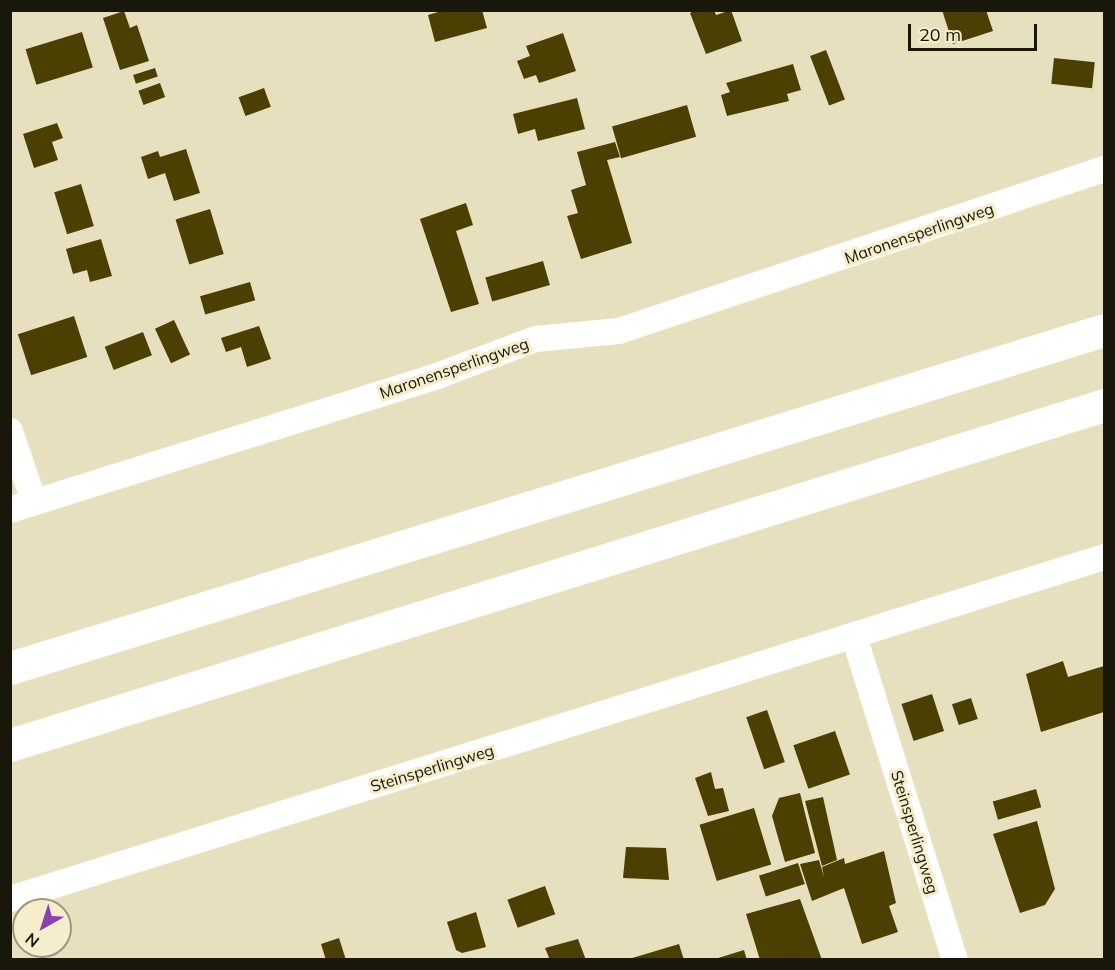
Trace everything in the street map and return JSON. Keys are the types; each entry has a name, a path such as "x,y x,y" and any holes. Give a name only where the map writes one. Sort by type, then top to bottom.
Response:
{"highway":[{"path":"10,668 1104,330"},
{"path":"10,745 1104,405"}],"lane":[{"name":"Maronensperlingweg","path":"22,506 437,376 536,339 619,331 1104,169"},
{"path":"10,430 22,506"},
{"name":"Steinsperlingweg","path":"10,899 1104,556"},
{"name":"Steinsperlingweg","path":"854,636 955,960"}],"building":[{"path":"445,10 482,10 487,28 435,42 428,15"},
{"path":"696,10 714,10 716,15 731,10 742,41 706,54 690,13"},
{"path":"942,10 986,10 993,31 953,44"},
{"path":"124,11 130,28 137,25 149,61 120,70 103,18"},
{"path":"82,32 93,67 36,85 26,49"},
{"path":"563,33 576,71 539,83 536,75 524,79 517,61 530,56 526,46"},
{"path":"826,50 845,99 829,106 810,56"},
{"path":"1054,58 1095,62 1092,88 1051,84"},
{"path":"793,64 801,90 787,94 789,101 727,116 721,95 730,92 726,83"},
{"path":"155,68 158,77 136,84 133,75"},
{"path":"160,83 165,97 144,105 138,91"},
{"path":"264,88 271,107 245,116 239,97"},
{"path":"577,98 585,129 538,141 535,129 518,134 513,114"},
{"path":"687,105 696,137 621,158 612,126"},
{"path":"57,123 63,138 52,142 58,160 34,168 23,134"},
{"path":"615,142 620,157 607,160 632,243 581,259 567,216 578,213 571,190 586,185 577,152"},
{"path":"186,149 200,193 174,201 165,173 148,179 141,157 158,151 160,157"},
{"path":"81,184 94,226 67,234 54,192"},
{"path":"466,203 473,225 456,231 479,304 451,312 420,219"},
{"path":"210,209 224,254 189,264 176,220"},
{"path":"101,239 112,276 90,282 87,270 73,274 66,249"},
{"path":"543,261 550,285 492,302 485,278"},
{"path":"250,282 255,300 205,315 200,296"},
{"path":"74,316 87,357 31,375 18,334"},
{"path":"174,320 190,354 171,363 155,329"},
{"path":"259,326 271,359 247,367 241,347 226,352 221,338"},
{"path":"143,332 152,355 114,370 105,347"},
{"path":"1063,661 1068,677 1104,666 1104,712 1041,732 1026,674"},
{"path":"932,694 944,731 914,741 902,704"},
{"path":"971,698 978,719 959,725 952,704"},
{"path":"767,710 785,762 764,769 746,717"},
{"path":"835,731 850,774 808,789 793,745"},
{"path":"711,772 715,789 723,788 729,811 708,816 695,778"},
{"path":"1036,789 1041,807 998,820 993,801"},
{"path":"800,793 815,853 785,862 772,816 779,798"},
{"path":"823,797 837,860 822,866 805,801"},
{"path":"754,808 771,864 717,881 699,825"},
{"path":"1037,821 1055,889 1045,905 1020,913 993,834"},
{"path":"626,847 666,848 669,880 623,878"},
{"path":"884,851 896,903 889,906 898,932 862,944 844,888 812,901 800,864 819,860 824,877 822,867 844,858 845,864"},
{"path":"798,863 805,884 766,897 759,876"},
{"path":"545,886 555,914 518,928 507,900"},
{"path":"800,899 822,960 760,960 746,914"},
{"path":"476,912 486,947 462,953 456,950 447,922"},
{"path":"339,938 346,960 326,960 321,944"},
{"path":"578,939 586,960 550,960 545,948"},
{"path":"679,944 684,960 629,959"},
{"path":"744,950 747,960 715,959"}]}
